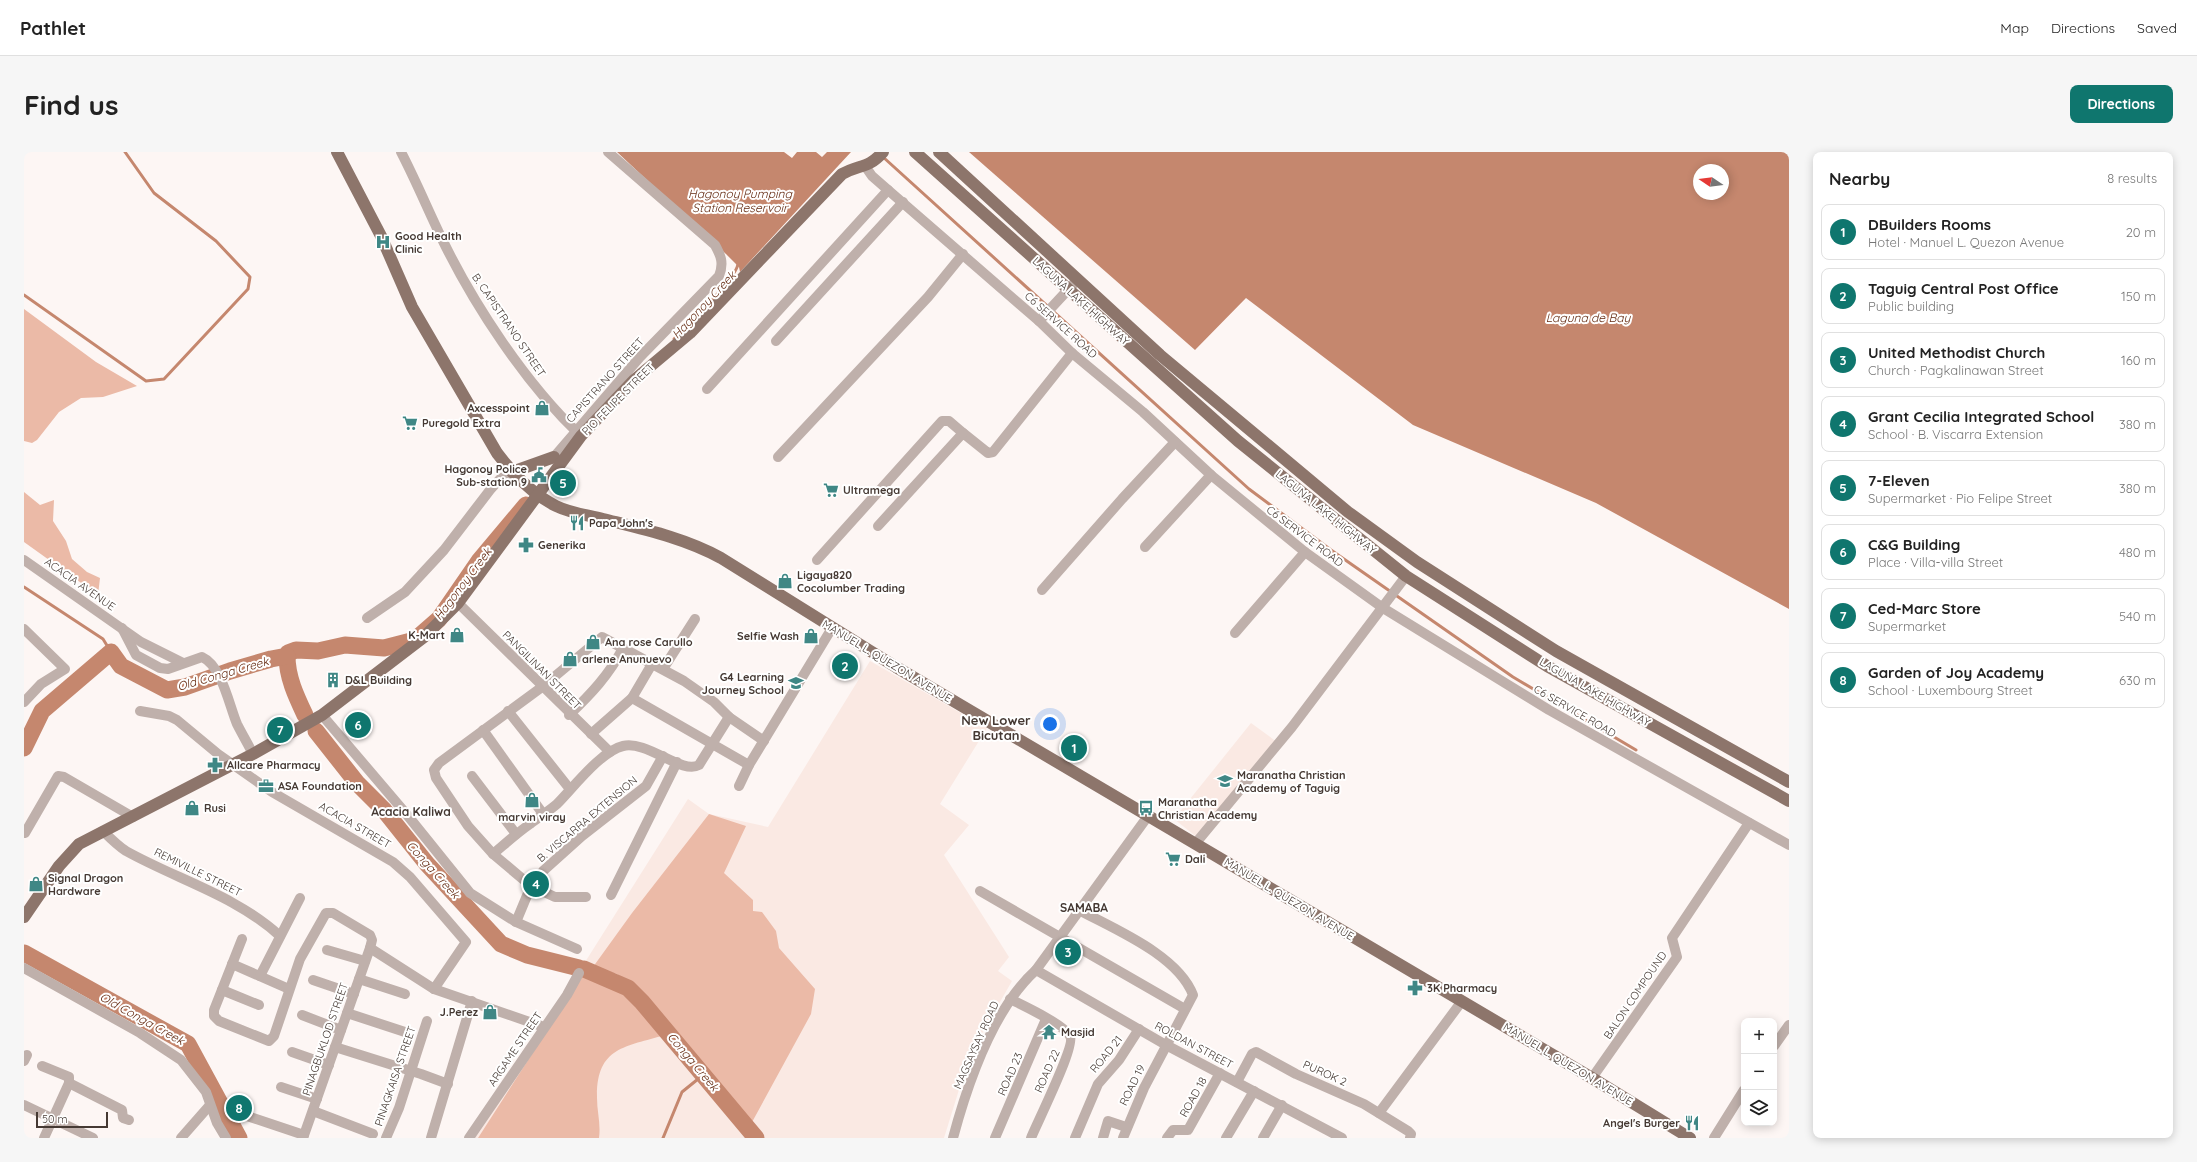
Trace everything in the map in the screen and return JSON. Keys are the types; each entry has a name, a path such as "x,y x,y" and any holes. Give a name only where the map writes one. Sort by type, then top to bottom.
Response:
{"main road":[{"name":"MANUEL L. QUEZON AVENUE","path":"337,152 381,236 412,307 497,453 521,481 553,505 674,538 704,548 832,628 1592,1078 1690,1138"},
{"path":"869,164 883,152"},
{"name":"LAGUNA LAKE HIGHWAY","path":"915,152 1065,294 1238,441 1406,576 1547,666 1789,801"},
{"name":"LAGUNA LAKE HIGHWAY","path":"939,152 1160,355 1348,512 1417,562 1556,651 1789,782"},
{"name":"PIO FELIPE STREET","path":"24,917 59,866 79,844 253,754 322,715 424,637 458,603 520,517 534,491 578,433 634,380 683,327 842,174 854,167 869,164"},
{"path":"512,472 554,457"},
{"path":"520,517 542,505 553,505"}],"street":[{"name":"B. CAPISTRANO STREET","path":"401,152 443,240 473,295 517,362 548,403 578,433"},
{"name":"CAPISTRANO STREET","path":"554,457 578,433 640,357 683,327 719,276 722,263 714,245 608,152"},
{"name":"C6 SERVICE ROAD","path":"869,164 872,176 1042,319 1072,353 1211,475 1305,552 1384,606 1548,710 1789,845"},
{"path":"707,389 888,190"},
{"path":"776,341 903,202"},
{"path":"778,457 928,297 963,254"},
{"path":"1042,319 1078,279"},
{"path":"817,560 942,421 950,421 988,453 993,452 1072,353"},
{"path":"878,526 963,433"},
{"path":"1042,590 1122,499 1175,442"},
{"path":"366,618 405,592 444,550 490,490 500,479 512,472"},
{"path":"1145,547 1211,475"},
{"path":"1235,633 1305,552"},
{"name":"ACACIA AVENUE","path":"24,560 142,642 183,663"},
{"path":"1195,844 1292,727 1406,576"},
{"name":"PANGILINAN STREET","path":"458,603 569,715 610,752"},
{"path":"663,669 695,619"},
{"name":"ACACIA AVENUE","path":"122,628 136,655 147,662 168,669 202,657 212,664 224,688 237,722 253,754"},
{"path":"739,786 764,741 832,628"},
{"path":"24,629 28,640 66,669 41,684 24,702"},
{"path":"586,897 555,897 531,886 493,854 468,826 436,778 434,770 439,763 542,687 602,637 684,681 714,702 729,717 764,741"},
{"path":"569,715 596,689 613,667 623,648"},
{"path":"591,734 632,698 652,664"},
{"path":"632,698 750,765"},
{"path":"140,711 169,716 177,720 234,764"},
{"path":"508,711 570,788"},
{"path":"322,715 408,816 470,893 516,922 577,949"},
{"path":"493,854 516,834 558,803 570,788 610,752 624,746 634,745 677,762 686,768 694,768 699,765 729,717"},
{"path":"482,730 543,814"},
{"name":"B. VISCARRA EXTENSION","path":"516,922 531,886 555,859 646,786 663,756"},
{"path":"611,895 677,762"},
{"name":"ACACIA STREET","path":"234,764 272,792 393,862 410,877 466,942 434,990"},
{"path":"25,833 58,776 64,777 133,817"},
{"path":"472,776 516,834"},
{"name":"MAGSAYSAY ROAD","path":"953,1138 974,1076 1010,999 1036,970 1148,816"},
{"name":"BALON COMPOUND","path":"1592,1078 1677,957 1672,938 1748,823"},
{"name":"REMIVILLE STREET","path":"103,832 126,850 238,904 265,922 280,936"},
{"path":"980,891 1185,1009"},
{"path":"260,976 300,898"},
{"name":"ROAD 19","path":"1079,910 1145,946 1168,961 1192,992 1192,997 1166,1045 1126,1128 1123,1138"},
{"path":"242,939 214,1010 215,1019 269,1041 274,1036 302,954 328,912 333,913 370,935 372,940 370,948 434,990 472,1001 544,1027"},
{"name":"PINAGBUKLOD STREET","path":"304,1136 370,948"},
{"path":"327,950 365,961"},
{"path":"232,964 289,989"},
{"path":"24,968 140,1033 181,1060 206,1092 217,1123 226,1138"},
{"name":"ROLDAN STREET","path":"1036,970 1166,1045 1342,1138"},
{"name":"ARGAME STREET","path":"469,1138 567,995 579,973"},
{"path":"359,979 405,994"},
{"path":"313,980 354,994"},
{"path":"222,990 259,1005"},
{"name":"ROAD 22","path":"1010,999 1046,1018 1066,1031 1072,1038 1067,1059 1031,1138"},
{"path":"431,1138 472,1001"},
{"path":"1379,1113 1462,1001"},
{"path":"347,1013 405,1032"},
{"path":"302,1015 341,1030"},
{"name":"ROAD 23","path":"995,1138 1046,1018"},
{"name":"PINAGKAISA STREET","path":"386,1138 399,1108 427,1021"},
{"path":"1777,1042 1789,1025"},
{"name":"ROAD 21","path":"1075,1138 1098,1084 1119,1060 1139,1029"},
{"path":"335,1047 448,1084"},
{"path":"292,1052 329,1065"},
{"name":"PUROK 2","path":"1237,1082 1252,1054 1256,1052 1379,1113 1408,1131 1411,1134 1410,1138"},
{"path":"42,1066 69,1077 69,1083 44,1138"},
{"name":"ROAD 18","path":"1166,1138 1173,1130 1188,1130 1220,1073"},
{"path":"69,1083 122,1110 123,1118 129,1120"},
{"path":"281,1087 317,1099"},
{"path":"1226,1138 1254,1091"},
{"path":"1714,1138 1741,1095"},
{"path":"24,1104 52,1118 80,1135 93,1138"},
{"path":"180,1138 210,1105"},
{"path":"1263,1138 1282,1105"},
{"path":"313,1111 373,1134"},
{"path":"244,1115 304,1136"},
{"path":"1103,1138 1108,1121 1126,1128"}],"shaded area":[{"path":"24,309 96,362 137,386 103,397 81,398 59,412 37,440 32,443 24,441"},
{"path":"24,492 40,505 54,500 53,521 66,541 72,559 87,572 100,578 98,595 24,542"},
{"path":"870,661 987,728 940,804 969,825 944,855 1009,957 998,971 1012,981 977,1042 962,1080 944,1138 474,1138 688,799 709,814 768,827"},
{"name":"Maranatha Christian Academy of Taguig","path":"1251,723 1277,742 1198,838 1174,819"},
{"path":"709,814 746,826 724,873 753,900 753,911 762,912 776,931 779,948 815,989 811,1014 751,1124 633,985 617,974 593,967 632,913"},
{"path":"584,973 627,990 665,1035 637,1043 616,1052 608,1059 602,1068 598,1081 597,1098 600,1128 599,1138 478,1138"}],"water":[{"name":"Hagonoy Pumping Station Reservoir","path":"617,152 784,152 792,158 797,152 816,152 822,157 827,152 851,152 740,272 739,267 726,254"},
{"name":"Laguna de Bay","path":"969,152 1789,152 1789,609 1596,503 1413,425 1246,298 1195,350"}],"waterway":[{"path":"24,295 146,381 164,379 248,289 250,277 216,241 154,193 125,152"},
{"path":"883,157 1249,489 1331,550 1513,677 1636,750"},
{"name":"Hagonoy Creek","path":"674,339 721,290 736,270 738,263"},
{"name":"Hagonoy Creek","path":"287,656 288,653 296,650 318,651 345,645 384,648 415,640 439,619 479,561 526,505"},
{"path":"24,587 103,639 111,652"},
{"name":"Old Conga Creek","path":"24,748 42,711 111,652 121,666 167,690 185,687 230,671 287,656"},
{"path":"287,656 290,679 305,715"},
{"name":"Conga Creek","path":"316,731 357,783 384,810 427,864 501,944 527,955 579,968"},
{"name":"Old Conga Creek","path":"24,953 188,1044 239,1138"},
{"name":"Conga Creek","path":"584,969 628,988 642,1002 756,1138"},
{"path":"663,1138 682,1092 703,1075"}],"place":[{"name":"Good Health Clinic","path":"383,242"},
{"name":"Axcesspoint","path":"542,408"},
{"name":"Puregold Extra","path":"410,423"},
{"name":"Hagonoy Police Sub-station 9","path":"539,475"},
{"name":"7-Eleven","path":"563,483"},
{"name":"Ultramega","path":"831,490"},
{"name":"Papa John's","path":"577,523"},
{"name":"Generika","path":"526,545"},
{"name":"Ligaya820 Cocolumber Trading","path":"785,581"},
{"name":"K-Mart","path":"457,635"},
{"name":"Selfie Wash","path":"811,636"},
{"name":"Ana rose Carullo","path":"593,642"},
{"name":"arlene Anunuevo","path":"570,659"},
{"name":"Taguig Central Post Office","path":"845,666"},
{"name":"D&L Building","path":"333,680"},
{"name":"G4 Learning Journey School","path":"796,683"},
{"name":"C&G Building","path":"358,725"},
{"name":"Ced-Marc Store","path":"280,730"},
{"name":"DBuilders Rooms","path":"1074,748"},
{"name":"Allcare Pharmacy","path":"215,765"},
{"name":"Maranatha Christian Academy of Taguig","path":"1225,781"},
{"name":"ASA Foundation","path":"266,786"},
{"name":"marvin viray","path":"532,800"},
{"name":"Rusi","path":"192,808"},
{"name":"Maranatha Christian Academy","path":"1146,808"},
{"name":"Dali","path":"1173,859"},
{"name":"Signal Dragon Hardware","path":"36,884"},
{"name":"Grant Cecilia Integrated School","path":"536,884"},
{"name":"United Methodist Church","path":"1068,952"},
{"name":"3K Pharmacy","path":"1415,988"},
{"name":"J.Perez","path":"490,1012"},
{"name":"Masjid","path":"1049,1032"},
{"name":"Garden of Joy Academy","path":"239,1108"},
{"name":"Angel's Burger","path":"1692,1123"}],"district":[{"name":"New Lower Bicutan","path":"996,728"},
{"name":"Acacia Kaliwa","path":"411,812"},
{"name":"SAMABA","path":"1084,908"}]}
